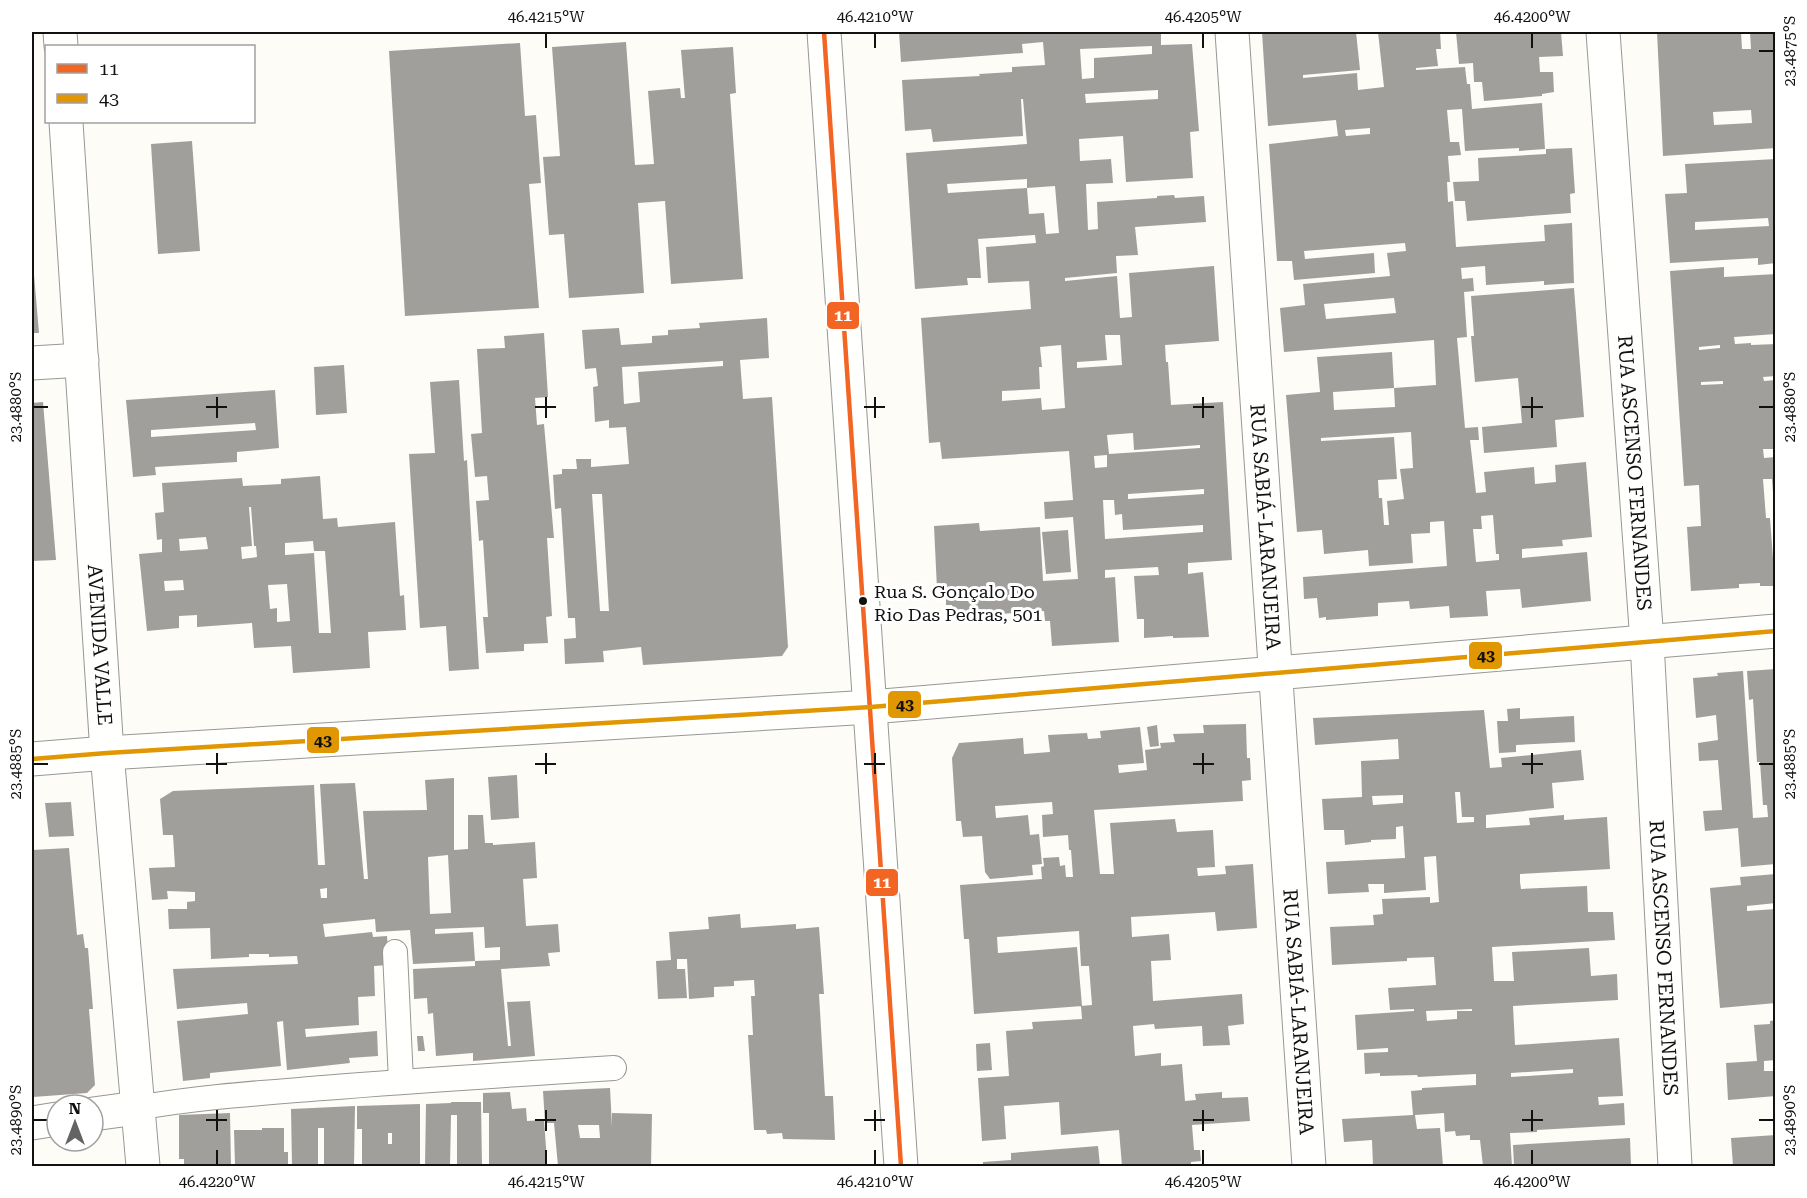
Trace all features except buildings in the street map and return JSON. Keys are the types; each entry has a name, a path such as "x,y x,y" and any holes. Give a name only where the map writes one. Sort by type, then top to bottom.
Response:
{"street":[{"path":"824,32 901,1167"},
{"name":"RUA SABIÁ-LARANJEIRA","path":"1232,32 1309,1167"},
{"name":"RUA ASCENSO FERNANDES","path":"1603,32 1647,642 1675,1167"},
{"name":"AVENIDA VALLE","path":"66,123 107,753 143,1167"},
{"path":"32,363 82,360"},
{"path":"32,759 871,707 1776,631"},
{"path":"105,1112 137,1108"}],"lane":[{"path":"394,951 401,1081"},
{"path":"137,1108 250,1093 614,1068"}],"transit line":[{"name":"11","path":"824,32 901,1166"},
{"name":"43","path":"32,759 871,707 1776,631"}],"place":[{"name":"Rua S. Gonçalo Do Rio Das Pedras, 501","path":"863,601"}]}
